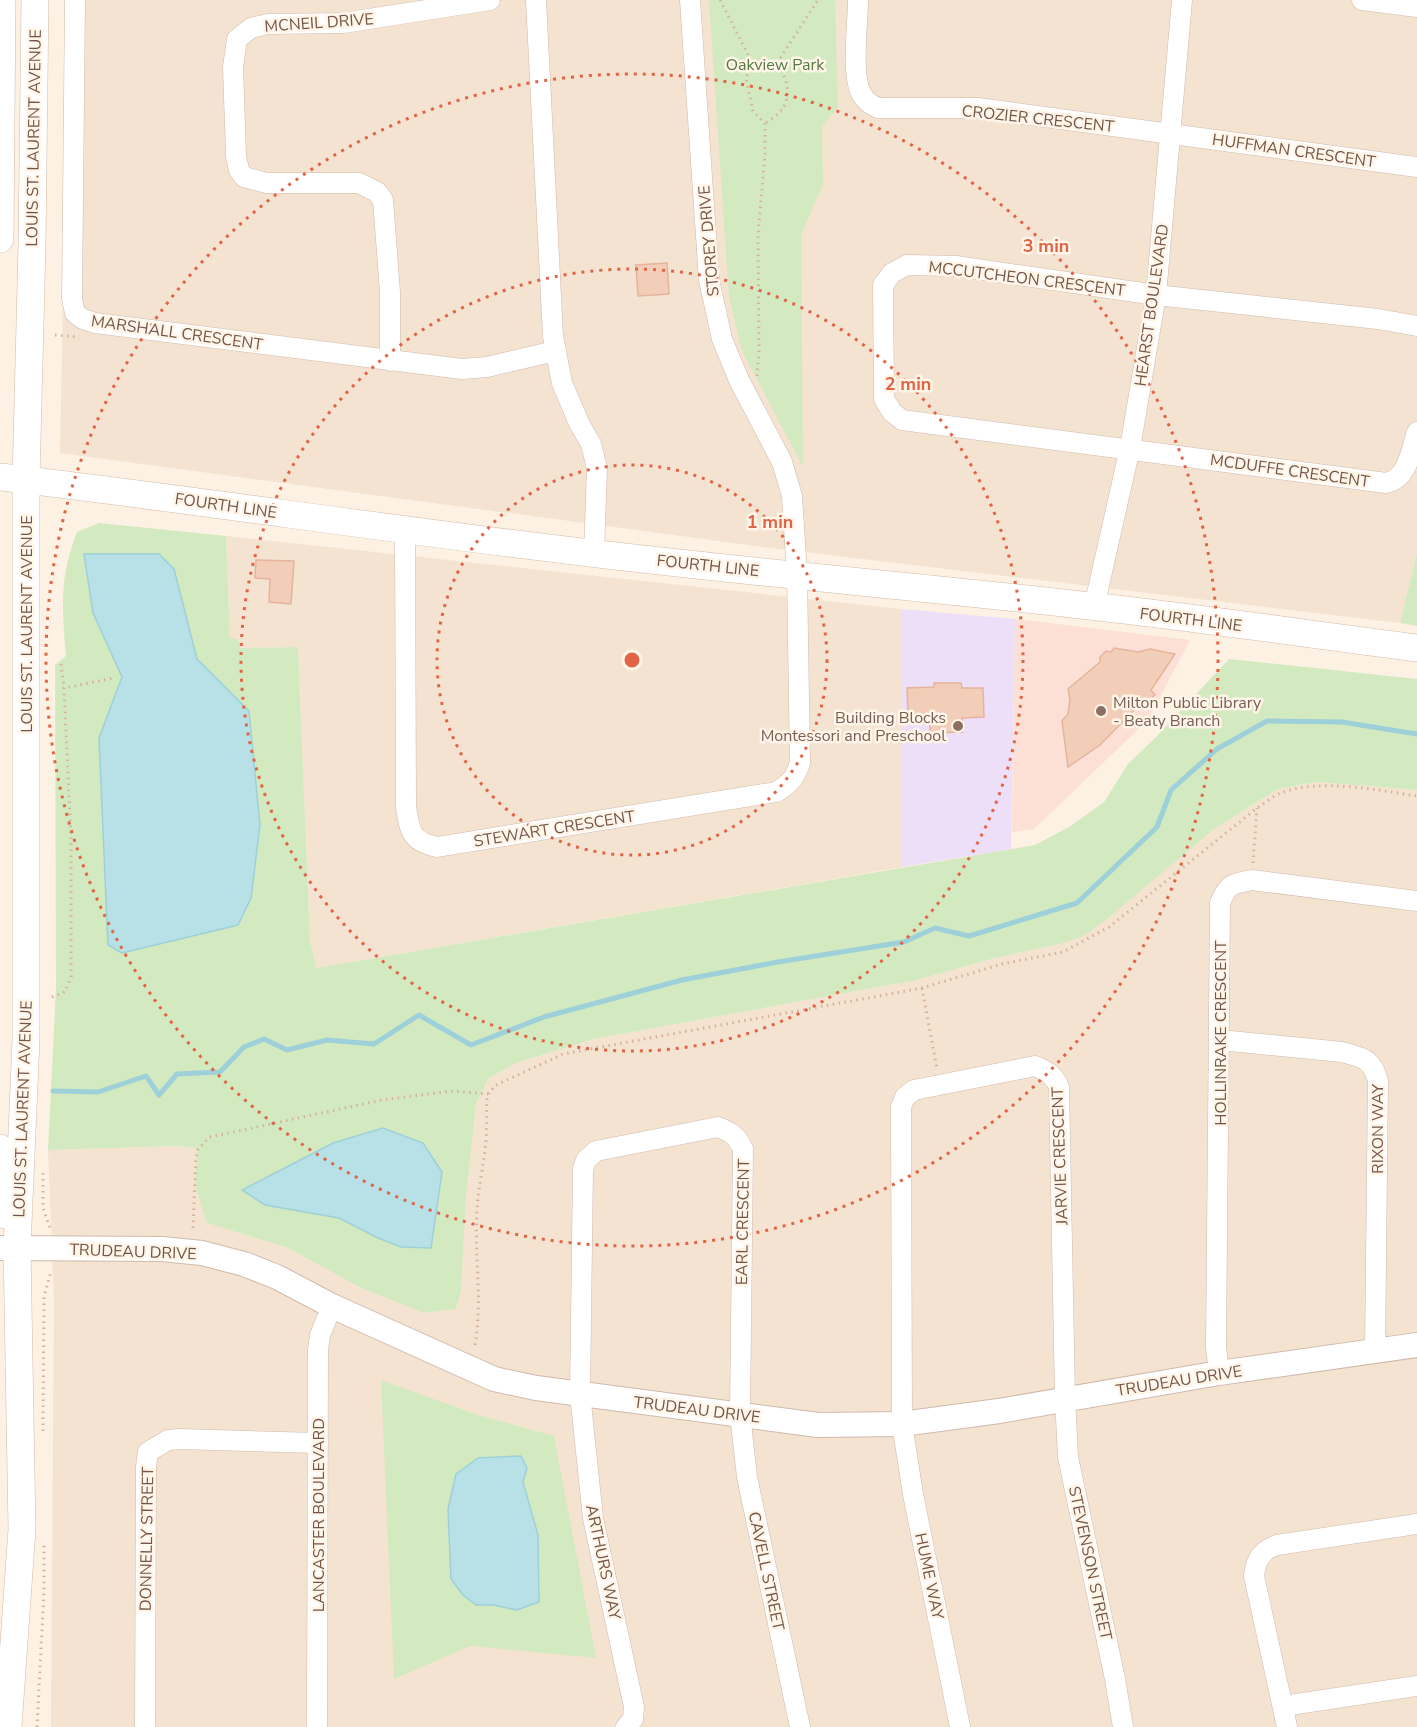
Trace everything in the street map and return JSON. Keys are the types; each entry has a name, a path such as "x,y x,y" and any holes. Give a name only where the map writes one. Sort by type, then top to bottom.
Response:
{"main road":[{"name":"LOUIS ST. LAURENT AVENUE","path":"0,239 2,0"},
{"name":"LOUIS ST. LAURENT AVENUE","path":"8,1247 26,1040 13,478 32,244 35,0"},
{"name":"FOURTH LINE","path":"13,478 594,554 1094,606 1417,648"},
{"name":"LOUIS ST. LAURENT AVENUE","path":"0,1148 1,1206 8,1247 22,1529 8,1727"}],"street":[{"name":"MARSHALL CRESCENT","path":"75,0 72,299 75,313 95,323 462,369 487,367 555,351"},
{"name":"MCNEIL DRIVE","path":"390,360 390,292 383,200 377,192 359,183 267,183 244,177 239,170 236,156 233,67 237,39 251,28 268,24 343,23 490,0"},
{"path":"536,0 551,320 562,383 579,423 591,444 597,468 594,554"},
{"name":"STOREY DRIVE","path":"690,0 709,280 722,339 739,380 782,462 792,496 797,574"},
{"name":"CROZIER CRESCENT","path":"858,0 856,81 861,94 868,103 878,108 978,108 1171,134"},
{"name":"HEARST BOULEVARD","path":"1094,606 1130,448 1156,295 1182,0"},
{"path":"1362,0 1417,7"},
{"name":"HUFFMAN CRESCENT","path":"1171,134 1417,167"},
{"name":"MCCUTCHEON CRESCENT","path":"1130,448 902,420 892,412 884,399 883,285 892,273 907,265 956,266 1156,295"},
{"path":"1156,295 1378,319 1417,326"},
{"name":"MCDUFFE CRESCENT","path":"1130,448 1386,483 1398,478 1404,471 1417,432"},
{"name":"STEWART CRESCENT","path":"405,530 406,807 409,829 413,836 426,845 437,847 776,792 789,785 800,763 797,574"},
{"name":"HOLLINRAKE CRESCENT","path":"1219,1373 1216,1347 1220,903 1227,888 1235,883 1252,880 1417,901"},
{"name":"RIXON WAY","path":"1220,1040 1342,1052 1361,1057 1375,1068 1378,1081 1375,1351"},
{"name":"JARVIE CRESCENT","path":"902,1424 901,1107 905,1097 914,1090 1035,1066 1056,1078 1059,1087 1065,1398"},
{"name":"EARL CRESCENT","path":"580,1394 583,1169 586,1160 597,1151 615,1146 718,1127 731,1132 738,1138 743,1149 740,1414"},
{"name":"TRUDEAU DRIVE","path":"8,1247 162,1249 202,1253 244,1264 277,1277 332,1306 494,1379 536,1388 818,1425 902,1424 999,1411 1219,1373 1417,1345"},
{"name":"LANCASTER BOULEVARD","path":"318,1727 318,1350 320,1335 332,1306"},
{"name":"ARTHURS WAY","path":"580,1394 593,1518 634,1707 633,1719 626,1727"},
{"name":"STEVENSON STREET","path":"1065,1398 1068,1457 1123,1727"},
{"name":"CAVELL STREET","path":"740,1414 747,1477 800,1727"},
{"name":"HUME WAY","path":"902,1424 913,1494 960,1727"},
{"name":"DONNELLY STREET","path":"145,1727 146,1467 148,1452 168,1440 180,1439 318,1443"},
{"path":"1287,1727 1254,1576 1259,1555 1266,1549 1277,1545 1417,1524"},
{"path":"1283,1706 1417,1686"}],"path":[{"path":"720,0 753,62"},
{"path":"777,63 818,0"},
{"path":"753,62 777,63 784,72 788,90 783,109 765,124"},
{"path":"753,62 746,78 753,111 765,124 765,154 758,236 759,353 754,408"},
{"path":"52,997 65,992 71,977 71,839 61,664"},
{"path":"64,688 114,678"},
{"path":"475,1345 479,1323 480,1279 477,1209 486,1141 488,1094 496,1085 564,1054 922,988 1002,964 1063,952 1109,927 1257,808 1280,793 1310,786 1366,789 1417,796"},
{"path":"1252,880 1257,808"},
{"path":"922,988 940,1084"},
{"path":"193,1228 196,1153 201,1144 210,1137 382,1100 445,1092 488,1094"}],"shaded area":[{"path":"69,0 1417,0 1417,553 1400,623 771,548 60,453"},
{"path":"226,536 902,609 902,867 316,968 310,940 298,647 240,648 230,638"},
{"name":"Building Blocks Montessori and Preschool","path":"902,609 1015,619 1011,849 902,867"},
{"path":"1015,619 1190,640 1148,720 1034,829 1012,832"},
{"path":"1317,782 1417,790 1417,1727 51,1727 54,1300 48,1150 176,1146 199,1148 195,1185 208,1223 288,1248 359,1287 424,1313 456,1309 461,1291 466,1197 476,1104 489,1078 516,1063 594,1039 917,980 995,958 1064,943 1083,936 1213,830 1277,789"}],"green space":[{"name":"Oakview Park","path":"709,0 835,0 838,107 822,127 823,184 801,235 803,467 742,351 729,297"},
{"path":"99,523 226,536 230,638 238,639 240,648 298,647 310,940 316,968 1035,845 1069,827 1104,802 1128,764 1229,659 1417,679 1417,790 1317,782 1277,789 1213,830 1107,919 1083,936 1064,943 995,958 917,980 594,1039 516,1063 489,1078 476,1104 466,1197 461,1291 456,1309 424,1313 359,1287 288,1248 207,1223 195,1185 198,1148 176,1146 48,1150 56,988 55,665 66,656 63,593 67,564 77,532","holes":["84,554 174,569 197,659 249,711 99,738 122,677 93,613","333,1143 401,1247 339,1218 265,1205 243,1190"]},
{"path":"1417,553 1417,626 1400,623"},
{"path":"381,1380 478,1415 554,1436 596,1658 470,1646 394,1679","holes":["521,1456 527,1468 523,1482 538,1535 517,1610 493,1605 451,1579 448,1509 478,1458"]}],"water":[{"path":"84,554 159,554 174,569 197,659 249,711 260,825 251,898 238,925 122,953 108,945 99,738 122,677 93,613"},
{"path":"383,1128 423,1143 442,1172 431,1248 401,1247 339,1218 265,1205 242,1190 333,1143"},
{"path":"521,1456 527,1468 523,1482 538,1535 539,1602 517,1610 493,1605 476,1605 463,1595 451,1579 448,1509 456,1474 478,1458"}],"building":[{"path":"667,263 669,294 638,296 636,265"},
{"path":"256,560 294,561 291,604 269,602 270,579 255,578"},
{"name":"Milton Public Library - Beaty Branch","path":"1114,648 1138,652 1150,649 1175,654 1151,690 1155,695 1141,707 1139,705 1100,745 1068,767 1062,721 1068,714 1070,700 1068,689 1100,662 1100,657 1106,651 1111,652"},
{"path":"934,683 961,683 962,688 983,688 984,717 962,718 962,732 930,733 930,715 908,716 907,688 934,687"}],"waterway":[{"path":"53,1091 98,1092 146,1076 159,1095 177,1074 220,1072 244,1047 264,1039 287,1050 327,1040 374,1044 419,1015 471,1045 544,1017 682,980 904,942 935,928 969,936 1077,903 1157,827 1171,790 1217,749 1267,721 1342,722 1417,734"}],"place":[{"name":"Milton Public Library - Beaty Branch","path":"1101,711"},
{"name":"Building Blocks Montessori and Preschool","path":"958,726"}]}
